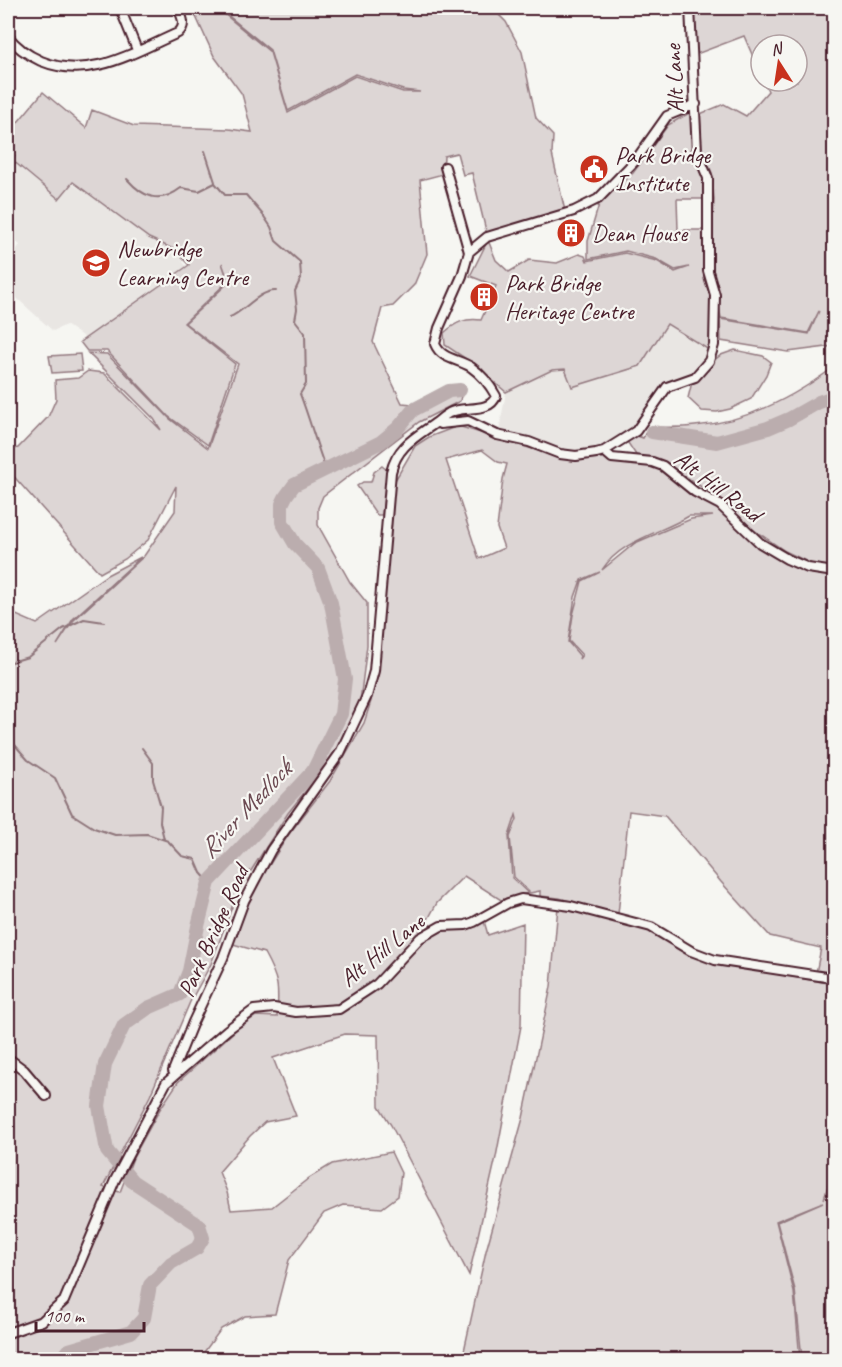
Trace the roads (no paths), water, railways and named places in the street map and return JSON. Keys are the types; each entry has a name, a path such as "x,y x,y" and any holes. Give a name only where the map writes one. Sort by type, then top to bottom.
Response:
{"street":[{"path":"120,8 137,50"},
{"path":"8,36 30,56 57,68 82,69 107,64 183,29 184,24 178,8"},
{"name":"Alt Lane","path":"604,451 636,431 667,387 695,377 709,362 713,353 715,296 708,271 708,178 697,152 690,8"},
{"path":"446,167 469,252 487,237 574,211 598,199 635,160 668,116 696,104"},
{"name":"Park Bridge Road","path":"8,1333 42,1321 64,1301 115,1180 166,1083 175,1074 173,1071 223,958 244,901 271,850 340,753 368,696 374,670 393,461 407,441 454,411 486,405 494,401 496,396 491,386 480,375 470,367 442,354 435,344 469,252"},
{"name":"Alt Hill Road","path":"437,422 440,424 468,421 497,435 529,442 560,454 576,456 604,451 612,458 652,462 663,466 695,492 720,506 760,543 808,568 834,572"},
{"name":"Alt Hill Lane","path":"175,1074 226,1030 254,1010 274,1008 296,1012 339,1009 377,984 420,938 441,927 474,922 508,903 521,899 571,906 651,927 691,951 715,960 826,977 834,976"},
{"path":"8,1058 24,1070 46,1096"}],"waterway":[{"path":"205,151 215,182"},
{"path":"127,179 139,190 152,197 166,196 181,188 199,191 215,183 225,195 246,195 271,227 276,241 300,262 301,278 295,291 297,309 295,320 305,333 306,384 300,394 326,470"},
{"path":"230,317 258,297 276,291"},
{"name":"River Medlock","path":"61,1360 69,1350 131,1332 144,1318 150,1285 171,1263 197,1248 203,1238 199,1225 132,1181 107,1151 99,1106 105,1064 124,1025 148,1008 180,994 189,971 209,882 313,771 341,714 345,679 331,603 318,568 295,544 282,522 282,504 294,485 381,442 398,428 413,410 449,391 460,390"},
{"name":"River Medlock","path":"652,432 717,442 768,428 819,402 834,397"},
{"path":"8,663 28,657 63,629 84,619 104,622"},
{"path":"8,737 28,760 55,778 72,814 94,828 115,835 147,834 168,841 182,856 195,859 201,873 209,882"},
{"path":"142,748 153,763 153,780 161,807 160,822 164,839"}],"place":[{"name":"Park Bridge Institute","path":"594,169"},
{"name":"Dean House","path":"571,233"},
{"name":"Newbridge Learning Centre","path":"96,263"},
{"name":"Park Bridge Heritage Centre","path":"484,297"}]}
